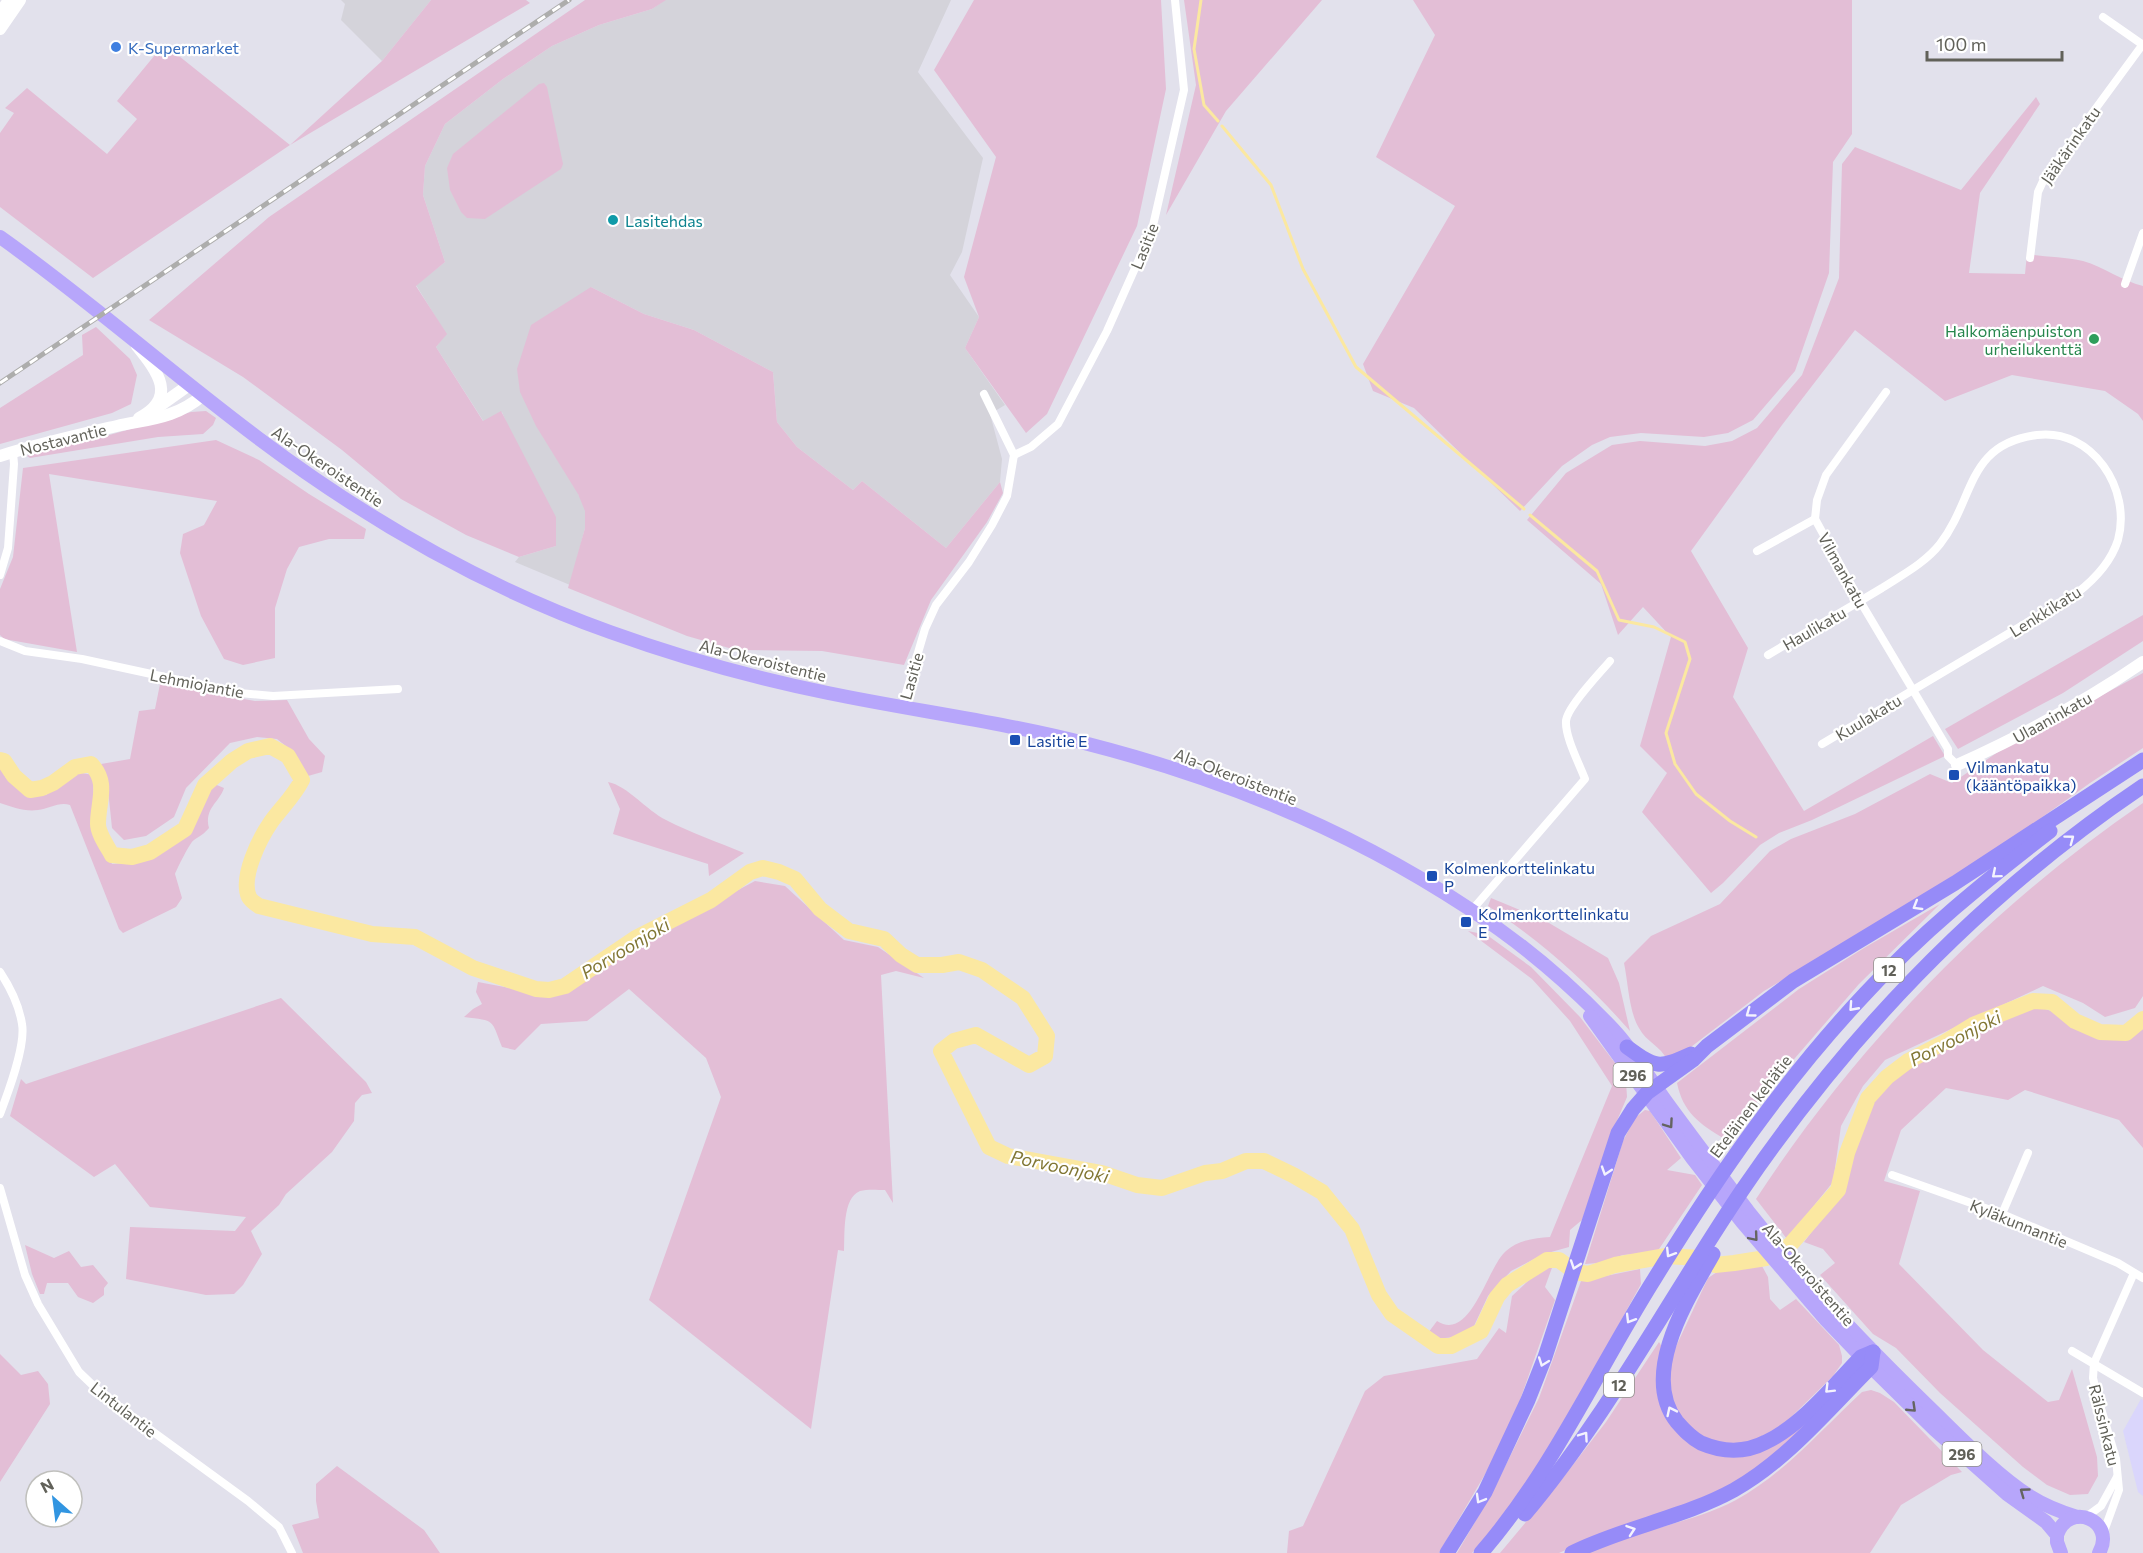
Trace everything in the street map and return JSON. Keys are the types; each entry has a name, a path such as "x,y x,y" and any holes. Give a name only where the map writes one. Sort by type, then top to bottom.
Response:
{"highway":[{"path":"1447,1553 1485,1491 1516,1428 1541,1368 1618,1133 1632,1109 1651,1089 1678,1072 1707,1046 1793,981 1955,883 2143,762"},
{"name":"Eteläinen kehätie","path":"1481,1553 1515,1512 1544,1470 1568,1431 1598,1373 1686,1227 1732,1158 1782,1090 1866,993 1947,914 2056,826 2143,762"},
{"name":"12","path":"1492,1553 1550,1484 1689,1285 1720,1231 1789,1124 1860,1037 1905,986 1986,908 2068,840 2143,786"},
{"path":"1627,1047 1650,1063 1661,1065 1707,1046"},
{"path":"1689,1285 1665,1358 1662,1378 1664,1393 1674,1418 1684,1431 1714,1448 1745,1450 1766,1443 1785,1431 1868,1359"},
{"path":"1572,1553 1706,1503 1755,1477 1788,1450 1868,1359"}],"main road":[{"name":"Ala-Okeroistentie","path":"0,237 293,464 358,508 446,559 519,595 602,629 700,662 817,691 984,721 1083,742 1176,769 1301,818 1362,848 1472,910 1519,944 1613,1030 1627,1047 1651,1089"},
{"name":"Ala-Okeroistentie","path":"1573,992 1651,1089 1742,1222 1796,1278 1868,1359 1971,1463 2007,1494 2046,1522 2057,1546"},
{"name":"Ala-Okeroistentie","path":"1868,1359 1942,1420 2019,1489 2056,1510 2082,1517"},
{"path":"2057,1546 2066,1521 2082,1517 2099,1526 2103,1547"}],"street":[{"path":"0,13 9,0"},
{"path":"0,29 20,0"},
{"name":"Lasitie","path":"902,707 925,629 936,605 969,562 1007,496 1014,454 1031,447 1058,423 1107,331 1152,230 1184,90 1175,0"},
{"path":"2103,17 2143,45"},
{"name":"Jääkärinkatu","path":"2030,258 2038,192 2044,179 2143,45"},
{"path":"2125,284 2143,233"},
{"path":"130,339 159,377 162,393 154,410"},
{"name":"Nostavantie","path":"127,424 154,410 189,385"},
{"name":"Vilmankatu","path":"1886,392 1826,475 1816,500 1815,519 1860,601 1948,749 1956,755 1957,765"},
{"path":"984,394 1014,454"},
{"name":"Nostavantie","path":"0,456 160,418 190,407 203,396"},
{"name":"Lenkkikatu","path":"1860,601 1927,558 1952,526 1972,482 1992,452 2015,439 2039,435 2056,436 2077,443 2092,452 2104,464 2114,483 2121,506 2118,539 2103,568 2077,592 1913,690"},
{"path":"0,575 8,548 13,452"},
{"path":"1757,551 1815,519"},
{"name":"Haulikatu","path":"1768,654 1860,601"},
{"name":"Lehmiojantie","path":"0,641 25,651 82,659 239,693 273,696 398,689"},
{"path":"1472,910 1585,779 1567,730 1566,719 1586,689 1610,661"},
{"name":"Ulaaninkatu","path":"1957,765 1991,750 2066,710 2143,662"},
{"name":"Kuulakatu","path":"1822,744 1913,690"},
{"path":"0,972 10,986 23,1025 17,1065 0,1114"},
{"path":"2002,1214 2028,1152"},
{"name":"Kyläkunnantie","path":"1892,1175 2002,1214 2118,1263 2143,1278"},
{"name":"Lintulantie","path":"0,1188 25,1275 38,1304 79,1372 104,1396 248,1501 279,1527 292,1553"},
{"name":"Rälssinkatu","path":"2103,1547 2119,1490 2113,1448 2093,1378 2094,1363 2134,1273"},
{"path":"2072,1351 2143,1393"},
{"name":"Rälssinkatu","path":"2082,1517 2101,1506 2117,1477"}],"shaded area":[{"path":"341,0 431,0 382,61 341,20 345,4"},
{"path":"431,0 526,0 530,3 290,145 382,61"},
{"path":"585,0 666,0 652,9 599,25 552,46 503,79 445,124 425,166 423,195 445,262 416,286 447,334 436,347 483,421 501,411 556,517 556,546 519,557 466,535 401,499 342,450 243,377 149,320 269,217"},
{"name":"Lasitehdas","path":"665,0 951,0 918,72 983,158 962,252 950,275 979,317 965,348 1005,405 990,414 1002,459 1000,482 946,548 862,481 853,490 797,447 777,422 773,372 694,330 644,314 591,287 578,494 586,508 585,528 570,585 515,562 519,557 556,546 502,412 484,422 436,347 446,334 416,285 445,262 423,195 425,166 445,124 503,79 552,46 599,25 652,9"},
{"path":"974,0 1161,0 1166,89 1137,226 1047,414 1026,433 965,348 979,317 964,277 996,157 934,70"},
{"path":"1184,0 1322,0 1226,111 1166,215 1196,85"},
{"path":"1413,0 1852,0 1852,134 1833,162 1829,273 1795,371 1753,420 1728,433 1704,437 1641,433 1610,437 1592,445 1562,466 1520,511 1414,408 1373,391 1363,364 1455,206 1376,157 1435,35"},
{"path":"164,44 290,145 93,278 0,207 0,133 14,113 5,108 27,88 107,154 137,119 117,101"},
{"path":"544,83 547,87 563,164 561,169 485,219 467,218 461,212 450,190 447,168 453,154 539,84"},
{"path":"2036,97 2040,104 1980,193 1969,273 2025,274 2027,254 2083,261 2143,286 2143,421 2138,414 2105,391 2012,375 1945,401 1855,330 1782,425 1691,551 1748,648 1733,697 1804,811 1933,736 1945,756 1812,820 1779,833 1760,845 1711,893 1642,812 1667,773 1640,746 1671,637 1643,607 1618,635 1601,584 1527,520 1566,473 1612,445 1640,441 1705,446 1732,441 1757,428 1802,375 1839,278 1842,164 1855,147 1961,190"},
{"path":"591,287 644,314 694,330 773,372 777,422 797,447 853,490 862,481 946,548 1000,482 1003,493 987,522 931,600 904,665 822,651 736,650 687,636 568,588 585,528 585,511 578,494 536,426 520,392 517,369 531,325"},
{"path":"96,327 130,359 137,375 131,404 112,413 0,444 0,408 83,355 82,335"},
{"path":"206,411 216,418 213,425 203,434 158,437 30,458 27,456 34,452 88,441 191,412"},
{"path":"216,440 259,460 366,529 364,539 329,539 299,547 287,569 275,608 275,658 243,665 224,659 201,616 180,553 183,534 204,525 217,501 49,474 77,652 4,639 0,635 0,589 13,557 23,468"},
{"path":"2143,615 2143,641 2063,693 1958,749 1945,729"},
{"path":"2143,673 2143,748 1974,866 1764,991 1687,1050 1667,1060 1642,1033 1633,1014 1624,963 1651,936 1720,904 1770,851 1791,839 1855,814 1930,774 1952,783 2001,750"},
{"path":"160,684 255,701 287,700 309,739 325,756 322,772 308,776 292,751 277,739 257,737 230,743 186,788 174,817 146,836 124,840 112,828 107,780 101,764 130,759 139,711 155,709"},
{"path":"0,768 6,778 27,796 46,795 76,772 93,775 94,823 112,864 126,863 156,855 186,834 212,783 224,788 210,811 209,828 192,842 175,874 182,898 176,907 123,933 119,929 70,805 62,804 28,810 0,803"},
{"path":"608,782 623,788 666,820 744,853 709,876 708,864 613,834 620,809"},
{"path":"2143,803 2143,996 2135,1008 2105,1017 2083,1003 2043,986 1885,1060 1863,1086 1841,1126 1833,1182 1787,1239 1756,1199 1795,1142 1838,1086 1930,982 1980,933 2033,887"},
{"path":"755,881 785,886 844,940 878,947 924,978 896,971 881,975 893,1203 885,1190 860,1191 854,1195 847,1209 844,1251 838,1250 811,1429 649,1300 721,1097 706,1058 629,989 587,1021 541,1024 515,1050 502,1047 491,1023 482,1019 464,1017 482,1004 476,992 478,982 552,996 569,992 639,943"},
{"path":"1491,898 1544,920 1608,958 1619,983 1630,1031 1597,995 1563,964 1488,906"},
{"path":"1940,904 1859,984 1725,1139 1707,1128 1688,1110 1677,1083 1799,989"},
{"path":"1468,931 1487,935 1531,967 1580,1017 1618,1067 1626,1082 1627,1097 1582,1220 1570,1230 1569,1247 1544,1254 1511,1271 1488,1296 1474,1326 1455,1337 1435,1339 1428,1333 1437,1321 1449,1325 1459,1322 1469,1313 1506,1251 1521,1242 1550,1237 1612,1086 1570,1021 1532,979"},
{"path":"281,998 366,1082 372,1093 362,1095 355,1103 354,1121 332,1152 286,1194 279,1205 251,1231 262,1254 243,1285 234,1294 206,1295 126,1279 130,1227 235,1231 246,1217 150,1207 115,1164 94,1177 10,1116 21,1079 26,1084"},
{"path":"2034,1007 2052,1011 2073,1026 2098,1035 2125,1038 2143,1026 2143,1148 2119,1120 2025,1090 2008,1100 1946,1088 1901,1130 1884,1181 1920,1191 1899,1264 1983,1350 2048,1402 2059,1400 2072,1369 2097,1457 2098,1476 2088,1494 2070,1495 2047,1485 2023,1467 1940,1393 1896,1348 1873,1334 1820,1275 1835,1263 1823,1249 1804,1242 1843,1191 1853,1153 1876,1097 1912,1065 1948,1047 1975,1029"},
{"path":"1645,1110 1650,1111 1681,1158 1667,1170 1695,1175 1702,1185 1657,1252 1623,1255 1598,1263 1585,1264 1623,1141 1635,1118"},
{"path":"25,1245 54,1258 69,1251 81,1267 93,1265 108,1283 104,1288 104,1295 93,1303 78,1297 68,1283 47,1283 44,1294 40,1294"},
{"path":"1553,1265 1545,1287 1555,1300 1519,1403 1491,1464 1439,1553 1287,1553 1289,1531 1303,1526 1365,1391 1384,1376 1477,1359 1499,1328 1506,1333 1512,1296 1542,1268"},
{"path":"1762,1266 1768,1277 1770,1299 1780,1310 1796,1299 1839,1345 1842,1363 1833,1376 1781,1427 1745,1444 1720,1443 1697,1434 1684,1421 1671,1400 1667,1377 1672,1355 1708,1278 1717,1272"},
{"path":"1640,1269 1641,1284 1544,1457 1498,1523 1472,1553 1457,1553 1493,1491 1539,1398 1581,1281"},
{"path":"1659,1342 1662,1347 1678,1432 1740,1457 1843,1389 1773,1457 1733,1484 1691,1503 1598,1535 1559,1553 1500,1553 1606,1422"},
{"path":"0,1354 21,1375 38,1371 48,1384 50,1404 0,1482"},
{"path":"1871,1390 1894,1402 1962,1472 1951,1475 1901,1505 1870,1553 1588,1553 1624,1538 1700,1515 1736,1500 1786,1464 1862,1392"},
{"path":"2141,1399 2143,1400 2143,1496 2138,1492 2123,1431"},
{"path":"337,1466 424,1530 440,1553 303,1553 292,1525 319,1518 316,1484"}],"waterway":[{"path":"1201,0 1194,49 1204,105 1218,121"},
{"path":"1222,126 1271,185 1303,269 1356,367 1524,509"},
{"path":"1530,515 1597,571 1619,620 1654,627 1685,642 1690,659 1666,733 1675,764 1696,794 1730,821 1756,837"},
{"name":"Porvoonjoki","path":"0,760 4,761 14,776 30,790 53,783 75,767 91,764 100,778 101,785 98,824 101,835 112,855 132,857 150,852 185,829 205,785 232,761 248,751 270,746 288,756 302,780 271,822 252,858 247,879 247,889 252,901 259,906 372,934 415,937 473,968 536,989 549,990 565,986 636,938 711,900 750,872 763,868 779,872 795,879 820,909 849,931 884,939 901,955 917,965 959,962 982,970 1023,998 1047,1036 1045,1056 1029,1065 976,1035 954,1041 941,1051 989,1147 1008,1156 1102,1173 1137,1185 1162,1188 1205,1173 1222,1171 1246,1161 1264,1161 1322,1192 1352,1229 1379,1295 1392,1314 1438,1346 1451,1346 1481,1331 1497,1297 1507,1285 1547,1260 1559,1260 1575,1272 1588,1274 1615,1265 1666,1256 1700,1258 1715,1265 1734,1263 1766,1258 1790,1245 1838,1190 1847,1153 1868,1098 1887,1077 1908,1061 1973,1025 2033,1001 2052,1002 2075,1021 2100,1032 2126,1033 2143,1019"}],"railway":[{"path":"0,383 569,0"}],"place":[{"name":"K-Supermarket","path":"116,47"},
{"name":"Lasitehdas","path":"613,220"},
{"name":"Halkomäenpuiston urheilukenttä","path":"2094,339"},
{"name":"Lasitie E","path":"1015,740"},
{"name":"Vilmankatu (kääntöpaikka)","path":"1954,775"},
{"name":"Kolmenkorttelinkatu P","path":"1432,876"},
{"name":"Kolmenkorttelinkatu E","path":"1466,922"}]}
